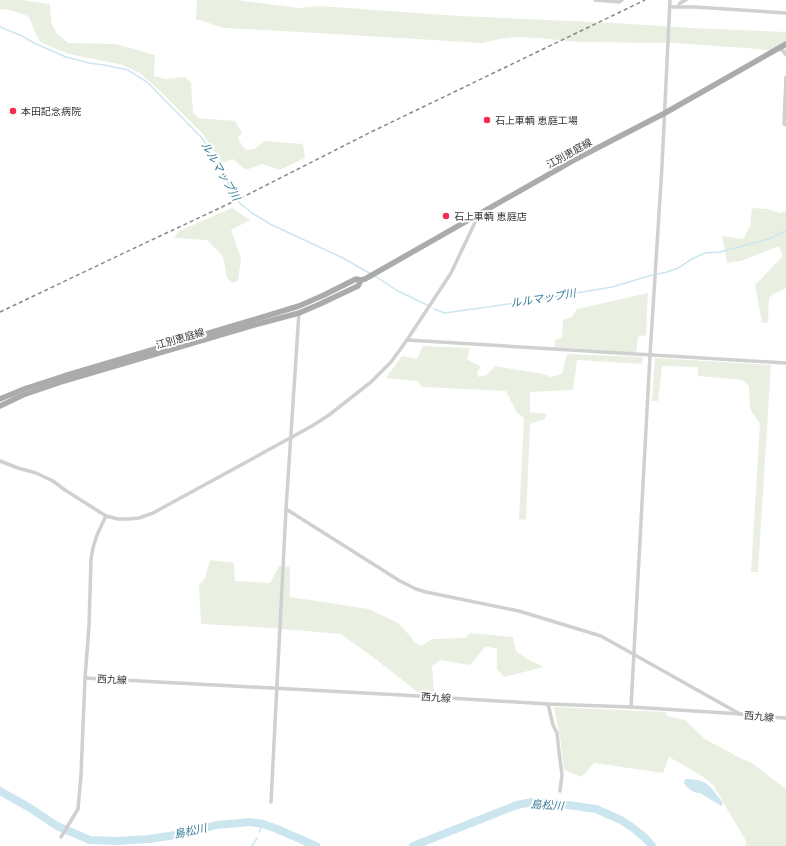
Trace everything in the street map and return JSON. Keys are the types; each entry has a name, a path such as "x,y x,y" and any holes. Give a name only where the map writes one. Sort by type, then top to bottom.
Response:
{"main road":[{"name":"江別恵庭線","path":"0,399 24,389 64,376 299,306 324,296 356,279 363,279 574,160 665,113 786,44"},
{"name":"江別恵庭線","path":"0,406 23,395 64,381 299,313 358,286 363,279"}],"street":[{"path":"595,0 619,2 622,0"},
{"path":"631,707 665,113 670,0"},
{"path":"678,7 680,3 686,0"},
{"path":"670,7 695,7 786,13"},
{"path":"780,47 786,55"},
{"path":"786,77 784,124 786,124"},
{"path":"0,461 36,473 53,481 106,516 118,519 128,519 139,518 153,513 312,426 329,415 371,382 392,362 408,340 451,273 480,213"},
{"path":"271,802 286,510 299,306"},
{"path":"408,340 786,363"},
{"path":"286,510 400,581 416,589 526,613 601,636 634,653 741,714"},
{"path":"61,837 78,809 92,549 95,538 106,516"},
{"name":"西九線","path":"85,678 548,704 631,707 786,718"},
{"path":"548,704 556,733 559,752 562,775 560,792"}],"green space":[{"path":"0,0 25,0 50,4 51,22 57,34 69,43 116,44 155,55 154,76 165,79 185,77 191,83 193,112 198,118 235,121 242,133 238,138 243,147 247,150 255,149 265,141 303,144 305,158 280,170 262,164 246,170 233,159 222,163 203,134 141,74 123,65 69,54 42,43 38,39 29,17 5,9 0,10"},
{"path":"197,0 237,0 299,8 319,6 459,16 786,32 786,53 759,49 674,43 577,42 513,37 482,43 224,28 196,19"},
{"path":"232,208 250,220 231,230 241,258 238,281 233,283 227,278 223,256 207,240 174,238 179,231"},
{"path":"752,208 768,209 779,213 786,211 786,288 773,294 769,298 768,323 762,323 755,285 783,256 779,246 741,261 727,263 722,236 743,239 750,226"},
{"path":"648,293 646,335 638,337 636,353 555,347 555,340 562,338 563,320 572,317 577,309"},
{"path":"423,346 470,348 467,358 481,367 477,372 478,377 486,375 495,366 543,374 551,377 562,374 567,354 643,357 642,364 577,360 573,390 530,392 530,412 547,414 545,419 530,424 526,520 519,519 524,418 517,413 506,391 422,387 417,381 386,378 402,356 417,359"},
{"path":"655,358 771,365 758,572 751,572 760,424 750,409 749,386 742,380 698,376 698,367 662,366 658,401 652,401"},
{"path":"210,560 234,563 235,581 270,583 279,566 290,567 290,597 369,609 398,623 415,643 421,646 432,639 465,638 470,633 513,637 516,651 527,659 544,667 504,677 497,669 497,649 486,646 470,665 440,660 432,666 434,693 419,693 341,634 201,624 199,585 205,578"},
{"path":"554,707 666,712 667,716 685,720 705,739 752,763 786,789 786,846 745,846 746,841 713,785 702,776 669,757 663,773 594,763 582,777 564,770 560,737"}],"water":[{"path":"685,779 699,780 708,785 723,803 721,806 700,793 690,790 684,783"}],"waterway":[{"name":"ルルマップ川","path":"0,27 66,57 128,70 147,82 202,138 219,165 237,201 252,213 270,224 343,258 371,274"},
{"name":"ルルマップ川","path":"658,274 678,268 705,253 720,252 769,239 786,231"},
{"name":"ルルマップ川","path":"434,309 445,313 529,301 612,287 652,275"},
{"name":"ルルマップ川","path":"375,276 396,290 427,305"},
{"name":"島松川","path":"0,791 30,808 57,826 90,840 116,841 149,839 182,834 217,825 250,822 263,824 277,829 316,846"},
{"name":"島松川","path":"413,846 517,805 532,802 554,803 596,809 621,820 645,838 652,846"},
{"path":"259,832 263,824"},
{"path":"252,846 257,838"}],"railway":[{"path":"0,312 239,199 369,133 645,0"}],"place":[{"name":"本田記念病院","path":"13,111"},
{"name":"石上車輌 恵庭工場","path":"487,120"},
{"name":"石上車輌 恵庭店","path":"446,216"}]}
